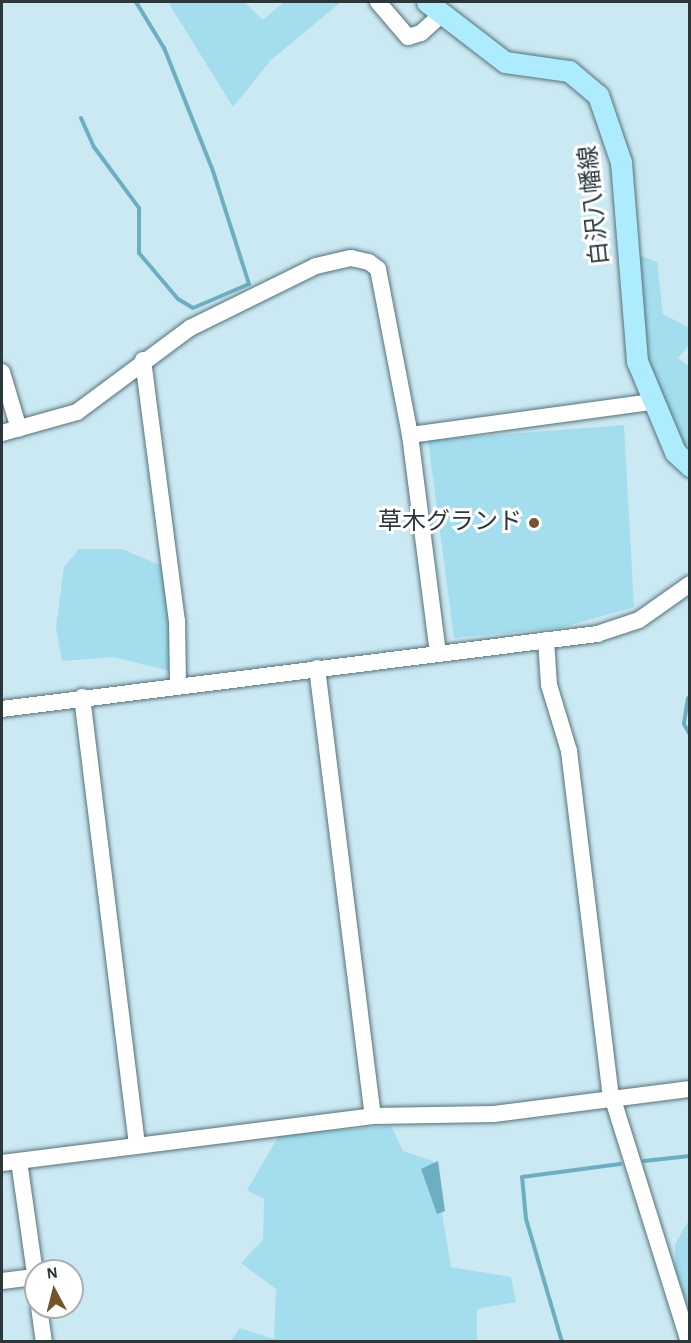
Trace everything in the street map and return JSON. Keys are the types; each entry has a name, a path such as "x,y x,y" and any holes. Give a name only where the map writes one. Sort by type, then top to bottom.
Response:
{"main road":[{"name":"白沢八幡線","path":"434,9 505,62 569,71 598,95 621,162 630,302 637,361 650,402 675,452 690,466"}],"street":[{"path":"378,2 408,36 421,33 434,9"},
{"path":"2,433 76,412 111,390 143,360 190,328 316,266 351,258 369,262 378,269 410,435 438,653"},
{"path":"143,360 177,621 178,686"},
{"path":"2,372 18,429"},
{"path":"410,435 650,402"},
{"path":"2,708 597,634 639,620 690,584"},
{"path":"546,640 549,685 568,751 612,1099 689,1341"},
{"path":"317,668 373,1116"},
{"path":"82,697 137,1146"},
{"path":"2,1163 373,1116 494,1114 690,1089"},
{"path":"19,1161 33,1259"},
{"path":"2,1281 24,1280"},
{"path":"41,1319 44,1341"}],"shaded area":[{"path":"168,2 245,2 263,20 284,2 341,2 271,60 233,107"},
{"path":"631,252 657,262 663,314 689,328 689,345 678,358 689,366 689,445 677,445 649,385"},
{"name":"草木グランド","path":"624,425 634,607 560,628 454,638 428,440"},
{"path":"79,549 122,549 167,568 171,676 167,670 113,657 62,661 56,628 64,567"},
{"path":"391,1126 403,1151 433,1161 451,1267 511,1277 516,1302 477,1309 477,1341 230,1342 240,1328 274,1339 276,1289 241,1263 263,1240 264,1199 247,1190 280,1134"},
{"path":"438,1161 445,1211 437,1214 421,1169"},
{"path":"689,1220 689,1309 675,1269 675,1244"}],"waterway":[{"path":"81,118 94,147 139,208 139,253 178,299 193,308 249,284 213,171 164,48 136,2"},
{"path":"688,698 684,724 690,735"},
{"path":"690,775 690,783"},
{"path":"644,1161 690,1156"},
{"path":"562,1342 526,1219 522,1177 620,1164"}],"place":[{"name":"草木グランド","path":"534,523"}]}
